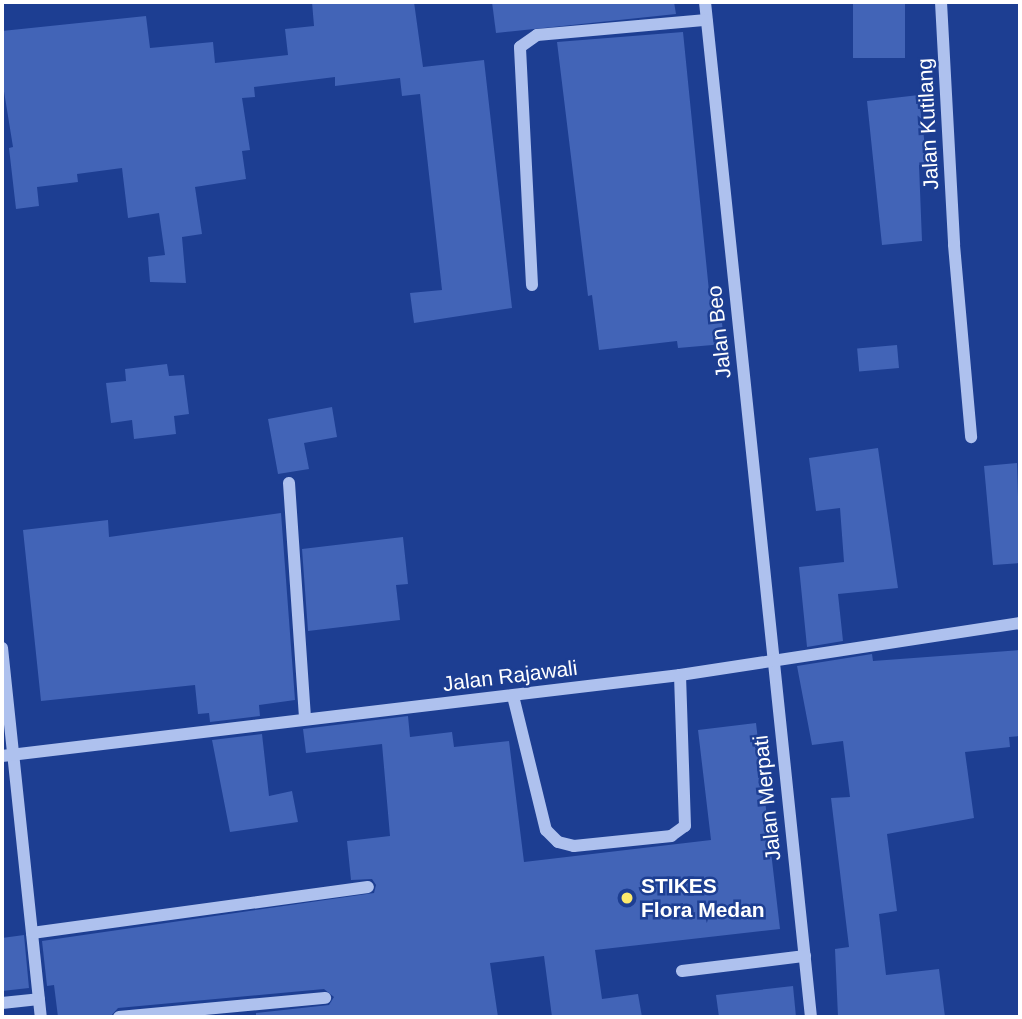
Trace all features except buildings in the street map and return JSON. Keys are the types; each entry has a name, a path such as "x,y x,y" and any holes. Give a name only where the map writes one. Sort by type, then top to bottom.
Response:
{"street":[{"name":"Jalan Beo","path":"705,2 771,658"},
{"name":"Jalan Kutilang","path":"941,2 954,245 971,437"},
{"path":"532,285 520,47 537,35 706,20"},
{"path":"289,484 305,718"},
{"name":"Jalan Rajawali","path":"8,756 305,718 680,675 771,658 1020,623"},
{"path":"2,648 8,756 41,1017"},
{"name":"Jalan Merpati","path":"771,658 811,1017"},
{"path":"513,696 546,830 558,842 574,846 671,836 685,826 680,675"},
{"path":"32,933 368,887"},
{"path":"682,971 805,956"},
{"path":"119,1017 325,998"},
{"path":"2,1003 39,999"}],"place":[{"name":"STIKES Flora Medan","path":"627,898"}]}
